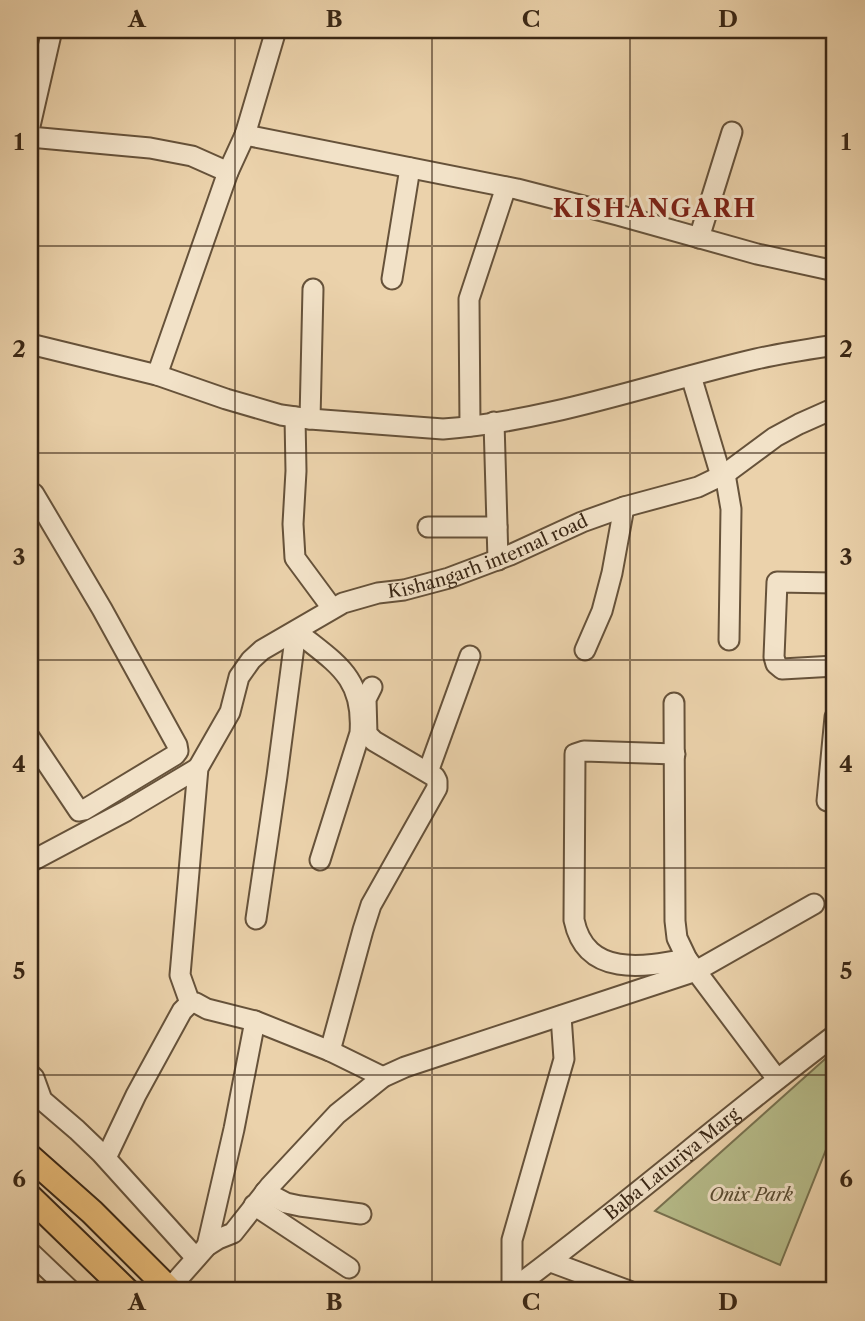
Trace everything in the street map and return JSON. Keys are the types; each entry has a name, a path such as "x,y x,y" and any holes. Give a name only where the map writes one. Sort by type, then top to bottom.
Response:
{"main road":[{"path":"30,1157 92,1212 170,1290"},
{"path":"30,1198 127,1291"}],"street":[{"path":"30,126 52,30"},
{"path":"157,375 228,172 245,135 275,30"},
{"path":"699,238 732,132"},
{"path":"245,135 506,187 757,254 835,271"},
{"path":"30,137 150,148 192,156 228,172"},
{"path":"392,279 410,168"},
{"path":"470,426 469,299 506,187"},
{"path":"313,289 296,471 293,524 295,558 332,608"},
{"path":"30,344 157,375 281,415 443,429 534,415 766,357 835,345"},
{"path":"691,376 723,475 731,509 729,640"},
{"name":"Kishangarh internal road","path":"198,768 230,712 239,677 251,660 275,642 332,608 366,596 404,590 449,578 498,560 582,522 624,507 698,487 723,475 775,437 835,408"},
{"path":"494,422 498,560"},
{"path":"30,738 79,811 178,751 102,609 38,501"},
{"path":"585,650 602,611 624,507"},
{"path":"428,527 497,527"},
{"path":"835,583 777,582 774,657 776,664 782,669 835,666"},
{"path":"296,631 344,670 352,681 361,717 360,733 320,860"},
{"path":"256,919 296,631"},
{"path":"428,772 470,656"},
{"path":"786,677 821,676 835,682"},
{"path":"330,1051 371,905 437,788 435,777 374,741 367,734 366,699 372,687"},
{"path":"674,703 677,937 692,965 778,1079"},
{"path":"827,801 835,717"},
{"path":"675,754 584,751 575,754 574,920 576,932 590,951 615,965 692,965"},
{"path":"30,862 126,811 198,768"},
{"path":"190,1003 180,975 198,768"},
{"path":"170,1290 212,1242 233,1233 260,1198 337,1114 383,1077 405,1067 561,1016 692,965 814,904"},
{"path":"106,1158 143,1083 190,1003 255,1021 330,1051 383,1077"},
{"path":"511,1291 512,1240 564,1059 561,1016"},
{"path":"202,1252 234,1129 255,1021"},
{"name":"Baba Laturiya Marg","path":"511,1291 835,1035"},
{"path":"30,1074 42,1100 77,1130 202,1252"},
{"path":"260,1198 361,1214"},
{"path":"260,1198 349,1268"},
{"path":"30,1252 71,1291"},
{"path":"551,1262 629,1291"}],"green space":[{"name":"Onix Park","path":"834,1051 835,1127 780,1265 655,1211"}],"district":[{"name":"KISHANGARH","path":"655,209"}]}
